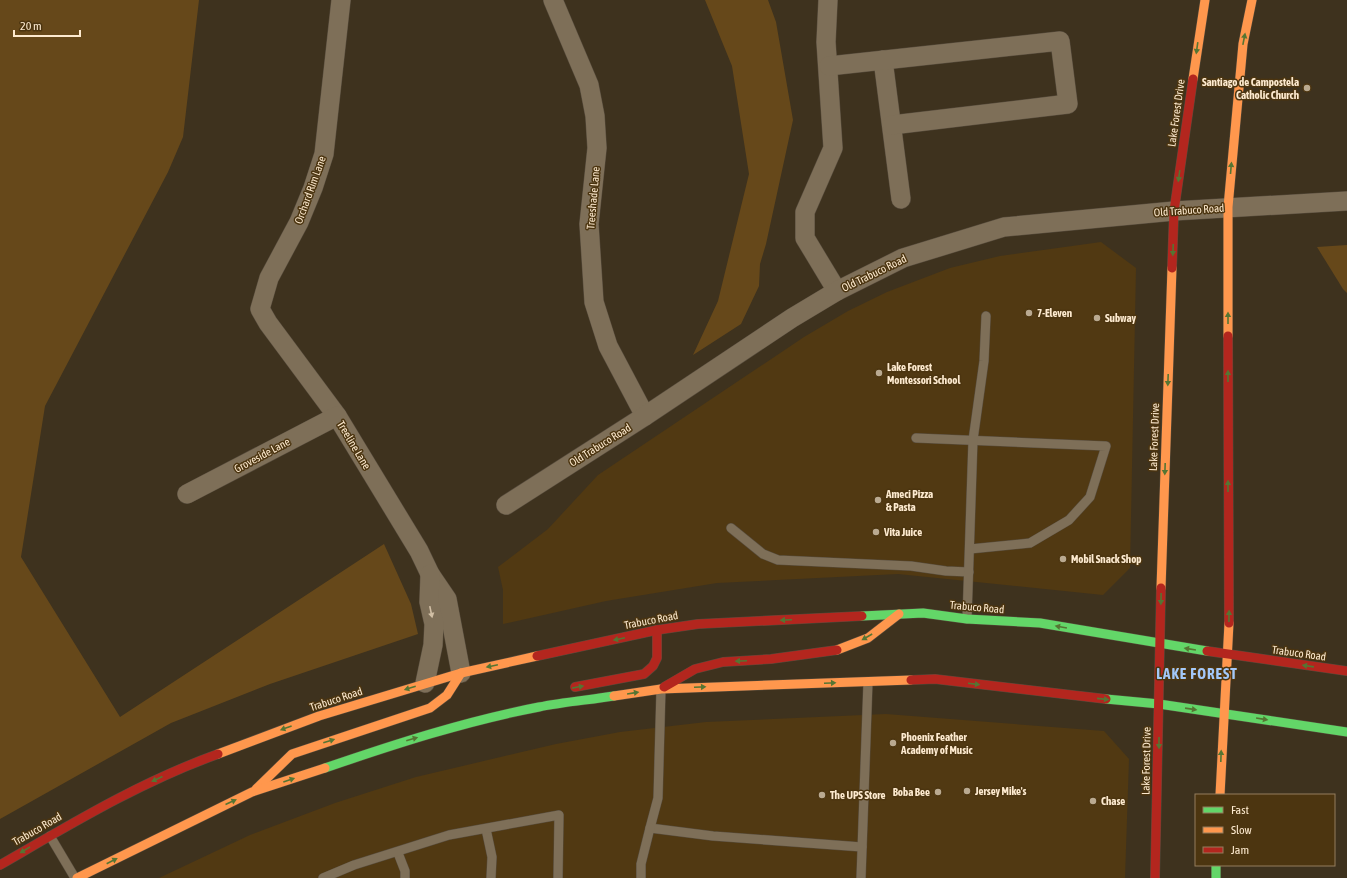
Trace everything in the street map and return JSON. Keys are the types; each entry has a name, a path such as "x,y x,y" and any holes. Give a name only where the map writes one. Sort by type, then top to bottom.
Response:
{"main road":[{"name":"Lake Forest Drive","path":"1155,878 1159,644 1174,211 1205,0"},
{"path":"1220,794 1223,713 1228,655 1228,207 1243,44 1252,0"},
{"name":"Trabuco Road","path":"0,865 105,804 192,763 319,716 461,673 657,630 698,624 923,613 967,619 1040,623 1228,655 1347,671"},
{"path":"661,688 695,668 723,662 771,659 840,650 868,638 899,614"},
{"path":"563,690 644,674 653,666 657,658 657,630"},
{"path":"252,792 292,754 430,708 447,695 461,673"},
{"path":"76,878 252,792 380,749 470,723 504,715 661,688 935,679 1101,699 1159,704 1347,732"},
{"path":"504,715 521,702"},
{"path":"1216,866 1216,878"}],"street":[{"name":"Orchard Rim Lane","path":"268,323 260,309 264,293 299,222 313,188 324,154 341,0"},
{"name":"Treeshade Lane","path":"553,0 589,85 595,116 598,148 589,224 594,302 608,346 645,416"},
{"path":"828,0 826,42 829,66 833,148 805,212 804,238 837,291"},
{"path":"829,66 1060,41 1068,104 892,125"},
{"path":"883,60 901,199"},
{"name":"Old Trabuco Road","path":"506,504 645,416 792,318 837,291 903,258 1004,227 1174,211 1347,201"},
{"name":"Treeline Lane","path":"268,323 337,416 419,551 430,574 447,599 461,673"},
{"name":"Groveside Lane","path":"187,494 337,416"},
{"name":"Treeline Lane","path":"425,683 433,645 434,624 429,602 430,574"}],"lane":[{"path":"967,619 973,440 984,361 986,316"},
{"path":"916,438 1106,446 1090,497 1069,520 1030,543 970,549"},
{"path":"731,528 763,554 778,560 911,566 946,571 969,572"},
{"path":"861,878 868,682"},
{"path":"641,878 641,864 658,798 661,688"},
{"path":"323,878 354,865 450,835 559,815 558,878"},
{"path":"650,828 713,836 862,847"},
{"path":"486,829 492,857 491,878"},
{"path":"50,836 76,878"},
{"path":"398,852 405,871 405,878"}],"shaded area":[{"path":"0,0 199,0 183,137 168,172 45,406 21,557 120,717 384,544 411,604 418,634 270,684 171,723 0,819"},
{"path":"705,0 768,0 776,22 793,120 766,244 760,264 759,286 741,324 693,355 718,301 749,174 732,66"},
{"path":"1101,242 1136,268 1130,568 1103,595 898,574 717,583 606,601 503,624 503,590 498,567 548,529 598,475 804,337 848,311 887,292 950,268 1000,256"},
{"path":"1347,245 1347,293 1317,247"},
{"path":"886,714 1104,731 1129,759 1125,878 159,878 250,835 335,803 416,777 556,744 620,732 706,722"}],"traffic: fast":[{"path":"862,616 923,613 967,619 1040,623 1207,651"},
{"path":"325,768 404,742 485,719 548,705 614,696"},
{"path":"1106,699 1159,704 1347,732"},
{"path":"1216,866 1216,878"}],"traffic: slow":[{"path":"1193,79 1205,0"},
{"path":"1228,336 1228,207 1243,44 1252,0"},
{"path":"1161,588 1172,268"},
{"path":"837,650 868,638 899,614"},
{"path":"1220,794 1229,623"},
{"path":"218,754 319,716 461,673 537,656"},
{"path":"256,789 292,754 430,708 447,695 461,673"},
{"path":"614,696 661,689 911,680"},
{"path":"77,878 252,792 325,768"}],"traffic: jam":[{"path":"1172,268 1174,211 1193,79"},
{"path":"1228,336 1229,623"},
{"path":"1155,878 1161,588"},
{"path":"537,656 657,630 698,624 862,616"},
{"path":"575,687 644,674 653,666 657,658 657,630"},
{"path":"664,687 695,669 723,662 771,659 837,650"},
{"path":"1207,651 1347,671"},
{"path":"911,680 935,679 1106,699"},
{"path":"0,865 80,819 133,791 161,777 218,754"}],"place":[{"name":"Santiago de Campostela Catholic Church","path":"1307,88"},
{"name":"7-Eleven","path":"1029,313"},
{"name":"Subway","path":"1097,318"},
{"name":"Lake Forest Montessori School","path":"879,373"},
{"name":"Ameci Pizza & Pasta","path":"878,500"},
{"name":"Vita Juice","path":"876,532"},
{"name":"Mobil Snack Shop","path":"1063,559"},
{"name":"Phoenix Feather Academy of Music","path":"893,743"},
{"name":"Jersey Mike's","path":"967,791"},
{"name":"Boba Bee","path":"938,792"},
{"name":"The UPS Store","path":"822,795"},
{"name":"Chase","path":"1093,801"}],"district":[{"name":"LAKE FOREST","path":"1197,674"}]}
